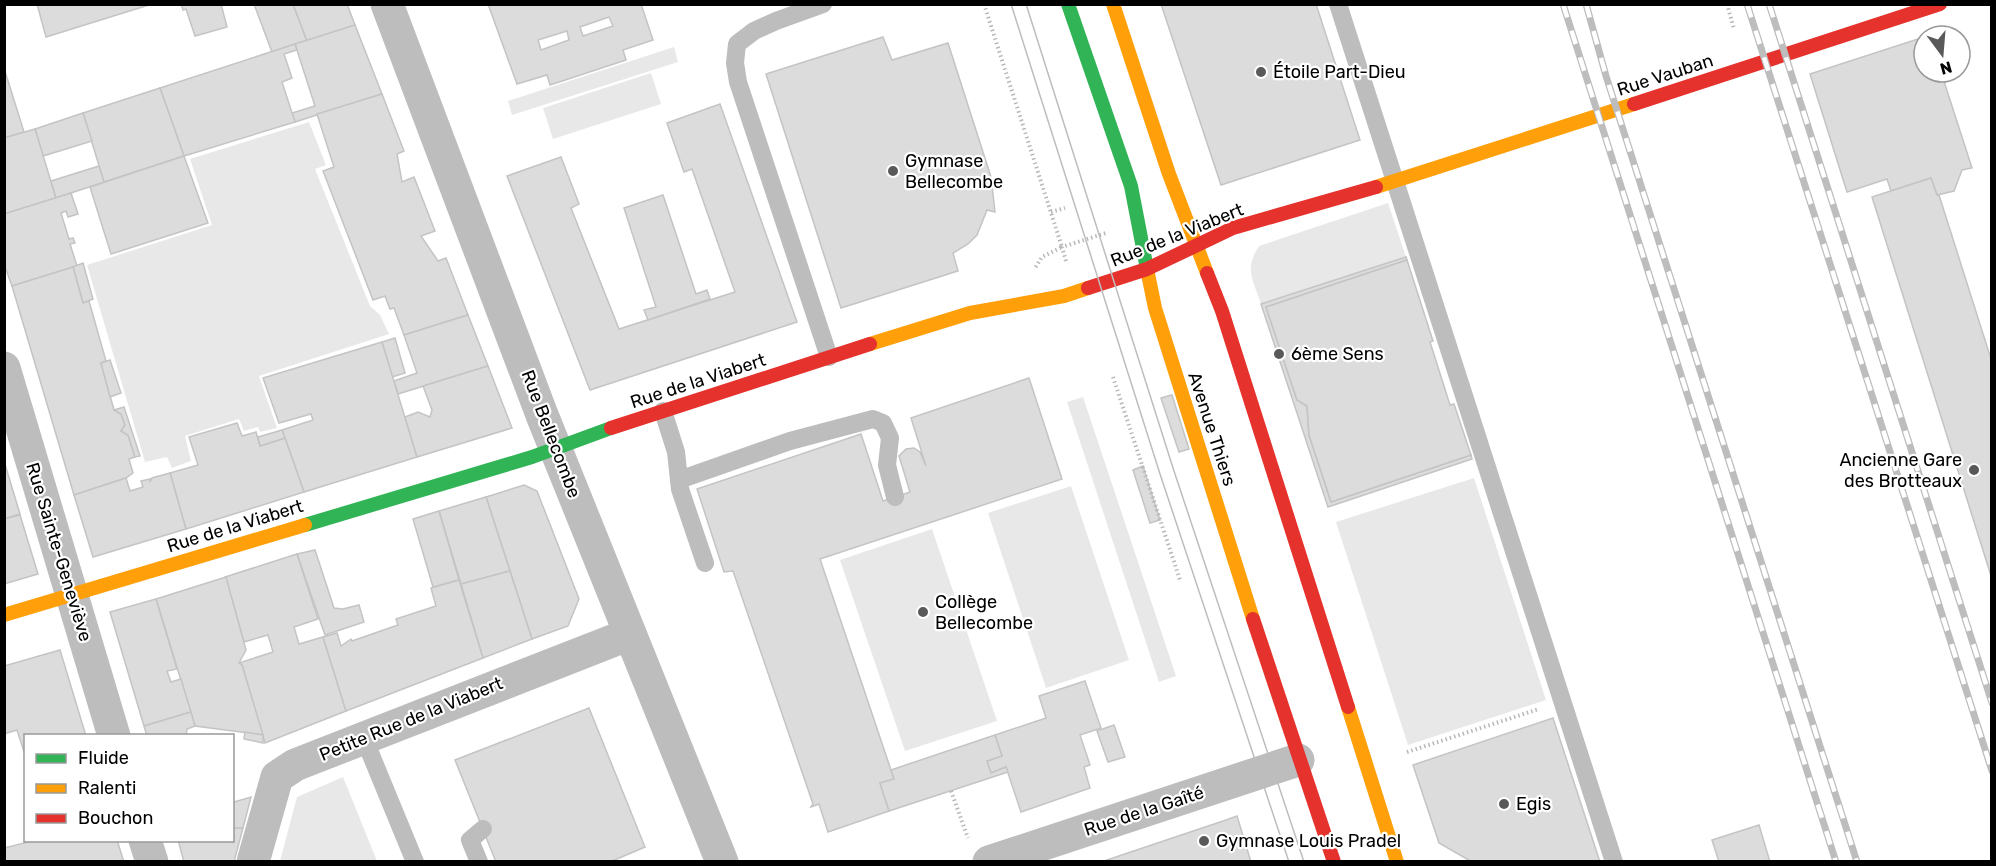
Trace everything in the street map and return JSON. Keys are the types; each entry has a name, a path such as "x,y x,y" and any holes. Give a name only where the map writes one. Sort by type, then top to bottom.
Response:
{"street":[{"name":"Rue Bellecombe","path":"387,4 556,447 722,861"},
{"name":"Avenue Thiers","path":"1068,4 1131,186 1155,308 1298,760 1334,861"},
{"path":"1113,4 1169,174 1225,319 1397,861"},
{"name":"Rue Vauban","path":"1397,181 1940,4"},
{"name":"Rue de la Viabert","path":"4,615 532,457 663,411 970,313 1033,303 1147,269 1233,228 1397,181"},
{"name":"Rue Sainte-Geneviève","path":"4,368 114,734"},
{"name":"Petite Rue de la Viabert","path":"253,861 277,777 295,765 630,634"},
{"name":"Rue de la Gaîté","path":"997,855 1298,760"},
{"path":"146,842 152,861"}],"lane":[{"path":"823,4 754,31 737,44 735,63 738,82 828,357"},
{"path":"1338,4 1397,181 1469,430 1562,702 1566,736 1614,861"},
{"path":"663,411 676,452 680,489 705,563"},
{"path":"679,480 790,441 873,419 883,423 890,438 887,465 895,497"},
{"path":"364,738 415,861"},
{"path":"478,861 470,840 483,829"}],"path":[{"path":"984,4 1062,247"},
{"path":"1727,4 1734,29"},
{"path":"1051,212 1065,208"},
{"path":"1033,303 1030,276 1042,257 1062,247 1138,225"},
{"path":"1113,377 1180,580"},
{"path":"1407,752 1562,702"},
{"path":"951,791 997,855"}],"shaded area":[{"path":"674,47 678,62 512,115 508,101"},
{"path":"651,73 661,104 553,139 543,108"},
{"path":"309,122 326,165 315,169 370,306 380,315 389,334 259,376 277,428 260,432 258,427 244,431 239,419 185,436 191,461 172,468 167,457 145,462 87,265 212,225 190,159"},
{"path":"1388,203 1406,257 1261,304 1251,275 1252,261 1259,246"},
{"path":"1083,397 1176,676 1159,682 1067,402"},
{"path":"1474,478 1546,700 1408,745 1336,522"},
{"path":"1071,486 1129,660 1046,688 988,513"},
{"path":"932,529 997,721 905,751 840,560"},
{"path":"343,777 377,861 280,861 297,797"}],"building":[{"path":"37,4 152,4 46,37"},
{"path":"181,4 221,4 227,27 195,36 186,9 183,10"},
{"path":"254,4 293,4 307,41 272,52"},
{"path":"293,4 347,4 355,25 307,41"},
{"path":"488,4 641,4 653,40 623,50 626,60 550,85 547,75 517,84","holes":["609,17 613,26 583,36 580,27","567,31 569,40 541,50 538,40"]},
{"name":"Étoile Part-Dieu","path":"1161,4 1316,4 1360,140 1221,185"},
{"path":"355,25 382,94 295,122 292,113 315,106 295,44"},
{"name":"Gymnase Bellecombe","path":"883,37 892,60 948,43 991,177 995,212 987,210 977,235 953,253 958,271 841,308 766,74"},
{"path":"1912,41 1912,84 1945,84 1972,168 1962,170 1954,191 1937,195 1931,178 1891,191 1887,179 1847,192 1810,74"},
{"path":"295,44 297,50 284,54 292,78 282,82 295,122 184,156 160,88"},
{"path":"4,68 24,132 4,138"},
{"path":"160,88 184,156 104,182 83,113"},
{"path":"382,94 404,151 397,154 402,182 414,177 435,231 421,236 438,261 446,258 468,315 404,335 394,308 390,309 385,296 373,300 323,171 334,167 317,114"},
{"path":"720,104 797,322 590,390 507,176 561,157 579,204 571,208 619,329 735,292 692,169 684,172 667,123"},
{"path":"83,113 92,141 43,156 35,129"},
{"path":"35,129 56,198 4,214 4,138"},
{"path":"184,156 208,223 111,254 90,187"},
{"path":"99,166 104,182 56,198 51,181"},
{"name":"Ancienne Gare des Brotteaux","path":"1931,178 1937,195 1939,195 1992,362 1992,579 1872,197"},
{"path":"71,193 78,214 68,217 66,211 61,213 69,239 73,238 75,243 70,244 77,266 12,286 4,264 4,214"},
{"path":"663,195 696,294 707,290 710,299 648,320 644,310 656,307 624,208"},
{"name":"6ème Sens","path":"1406,257 1407,260 1266,307 1297,400 1307,406 1309,435 1331,502 1471,455 1472,459 1328,507 1261,304"},
{"path":"1407,260 1433,341 1430,342 1450,405 1454,404 1471,455 1331,502 1309,435 1307,406 1297,400 1266,307"},
{"path":"83,263 93,299 83,303 73,267"},
{"path":"73,267 83,303 89,301 106,361 101,363 114,410 121,414 125,425 121,431 128,435 135,457 129,459 133,473 126,478 74,495 12,286"},
{"path":"468,315 488,366 398,394 394,381 417,373 404,335"},
{"path":"395,338 405,373 392,377 382,342"},
{"path":"382,342 417,457 304,492 282,430 313,420 311,414 279,423 263,378"},
{"path":"110,360 121,393 110,397 101,363"},
{"path":"488,366 512,428 417,457 405,417 418,412 430,417 432,410 423,386"},
{"path":"1029,378 1062,479 820,559 894,779 880,783 889,811 828,832 819,804 811,807 813,804 733,571 724,572 697,489 861,434 883,501 910,492 899,456 906,449 914,448 920,452 926,466 911,418"},
{"path":"1172,395 1189,449 1179,452 1161,398"},
{"path":"124,407 140,456 135,457 128,435 121,431 125,425 121,414 114,410"},
{"path":"237,423 242,436 256,432 260,446 285,438 304,492 186,529 170,473 198,465 189,437"},
{"path":"282,430 285,438 260,446 258,437"},
{"path":"4,461 20,514 4,519"},
{"path":"1143,466 1160,520 1150,523 1133,470"},
{"path":"170,473 186,529 93,557 74,495 126,478 130,491 143,487 141,481 150,479 150,482 152,478"},
{"path":"524,485 537,491 579,599 568,626 532,639 486,497"},
{"path":"486,497 510,571 461,584 439,511"},
{"path":"439,511 459,580 433,587 413,519"},
{"path":"20,515 38,574 4,584 4,519"},
{"path":"315,550 334,608 343,609 359,605 364,622 325,635 297,554"},
{"path":"297,554 318,619 294,627 299,644 323,637 346,711 265,743 242,665 239,663 273,652 268,635 244,642 225,577"},
{"path":"510,571 532,639 483,658 461,584"},
{"path":"226,577 246,650 239,663 242,665 263,735 195,726 156,599"},
{"path":"459,580 483,658 346,711 323,637 337,633 341,646 351,639 352,641 398,625 396,619 436,606 431,588"},
{"path":"156,599 177,669 167,671 171,682 181,679 191,712 144,726 110,612"},
{"path":"60,650 85,734 24,734 24,752 17,730 4,734 4,666"},
{"path":"1085,681 1101,728 1080,735 1090,765 1084,767 1090,788 1021,812 1006,767 991,773 987,761 1002,756 995,735 1046,718 1039,696"},
{"path":"589,708 645,847 610,862 496,862 455,760"},
{"path":"191,712 195,726 187,729 186,734 146,734 144,726"},
{"name":"Egis","path":"1553,718 1600,862 1472,862 1439,843 1413,765"},
{"path":"1114,725 1125,757 1108,762 1097,731"},
{"path":"245,732 263,735 263,743 244,739"},
{"path":"995,735 1002,756 987,761 991,773 1006,767 1008,772 889,811 880,783 894,779 891,770"},
{"path":"251,797 243,828 234,828 234,802"},
{"name":"Gymnase Louis Pradel","path":"1237,816 1251,862 1101,862 1226,820"},
{"path":"1759,825 1770,862 1719,862 1712,840"},
{"path":"234,828 243,828 234,862 184,862 179,842 234,842"},
{"path":"28,842 118,842 124,862 4,862 4,848"}],"tram line":[{"path":"1011,4 1160,474 1289,862"},
{"path":"1026,4 1174,471 1304,862"}],"railway":[{"path":"1563,4 1836,862"},
{"path":"1586,4 1606,76 1857,862"},
{"path":"1747,4 1992,771"},
{"path":"1769,4 1992,703"}],"traffic: fast":[{"path":"1068,4 1131,186 1147,269"},
{"path":"305,525 532,457 611,428"}],"traffic: slow":[{"path":"1113,4 1169,174 1207,273"},
{"path":"1376,187 1634,104"},
{"path":"1147,269 1155,308 1253,619"},
{"path":"870,344 970,313 1064,296 1088,288"},
{"path":"4,615 305,525"},
{"path":"1348,707 1397,862"}],"traffic: jam":[{"path":"1634,104 1940,4"},
{"path":"1088,288 1147,269 1233,228 1376,187"},
{"path":"1207,273 1222,311 1348,707"},
{"path":"611,428 870,344"},
{"path":"1253,619 1334,862"}],"place":[{"name":"Étoile Part-Dieu","path":"1261,72"},
{"name":"Gymnase Bellecombe","path":"893,171"},
{"name":"6ème Sens","path":"1279,354"},
{"name":"Ancienne Gare des Brotteaux","path":"1974,470"},
{"name":"Collège Bellecombe","path":"923,612"},
{"name":"Egis","path":"1504,804"},
{"name":"Gymnase Louis Pradel","path":"1204,841"}]}
